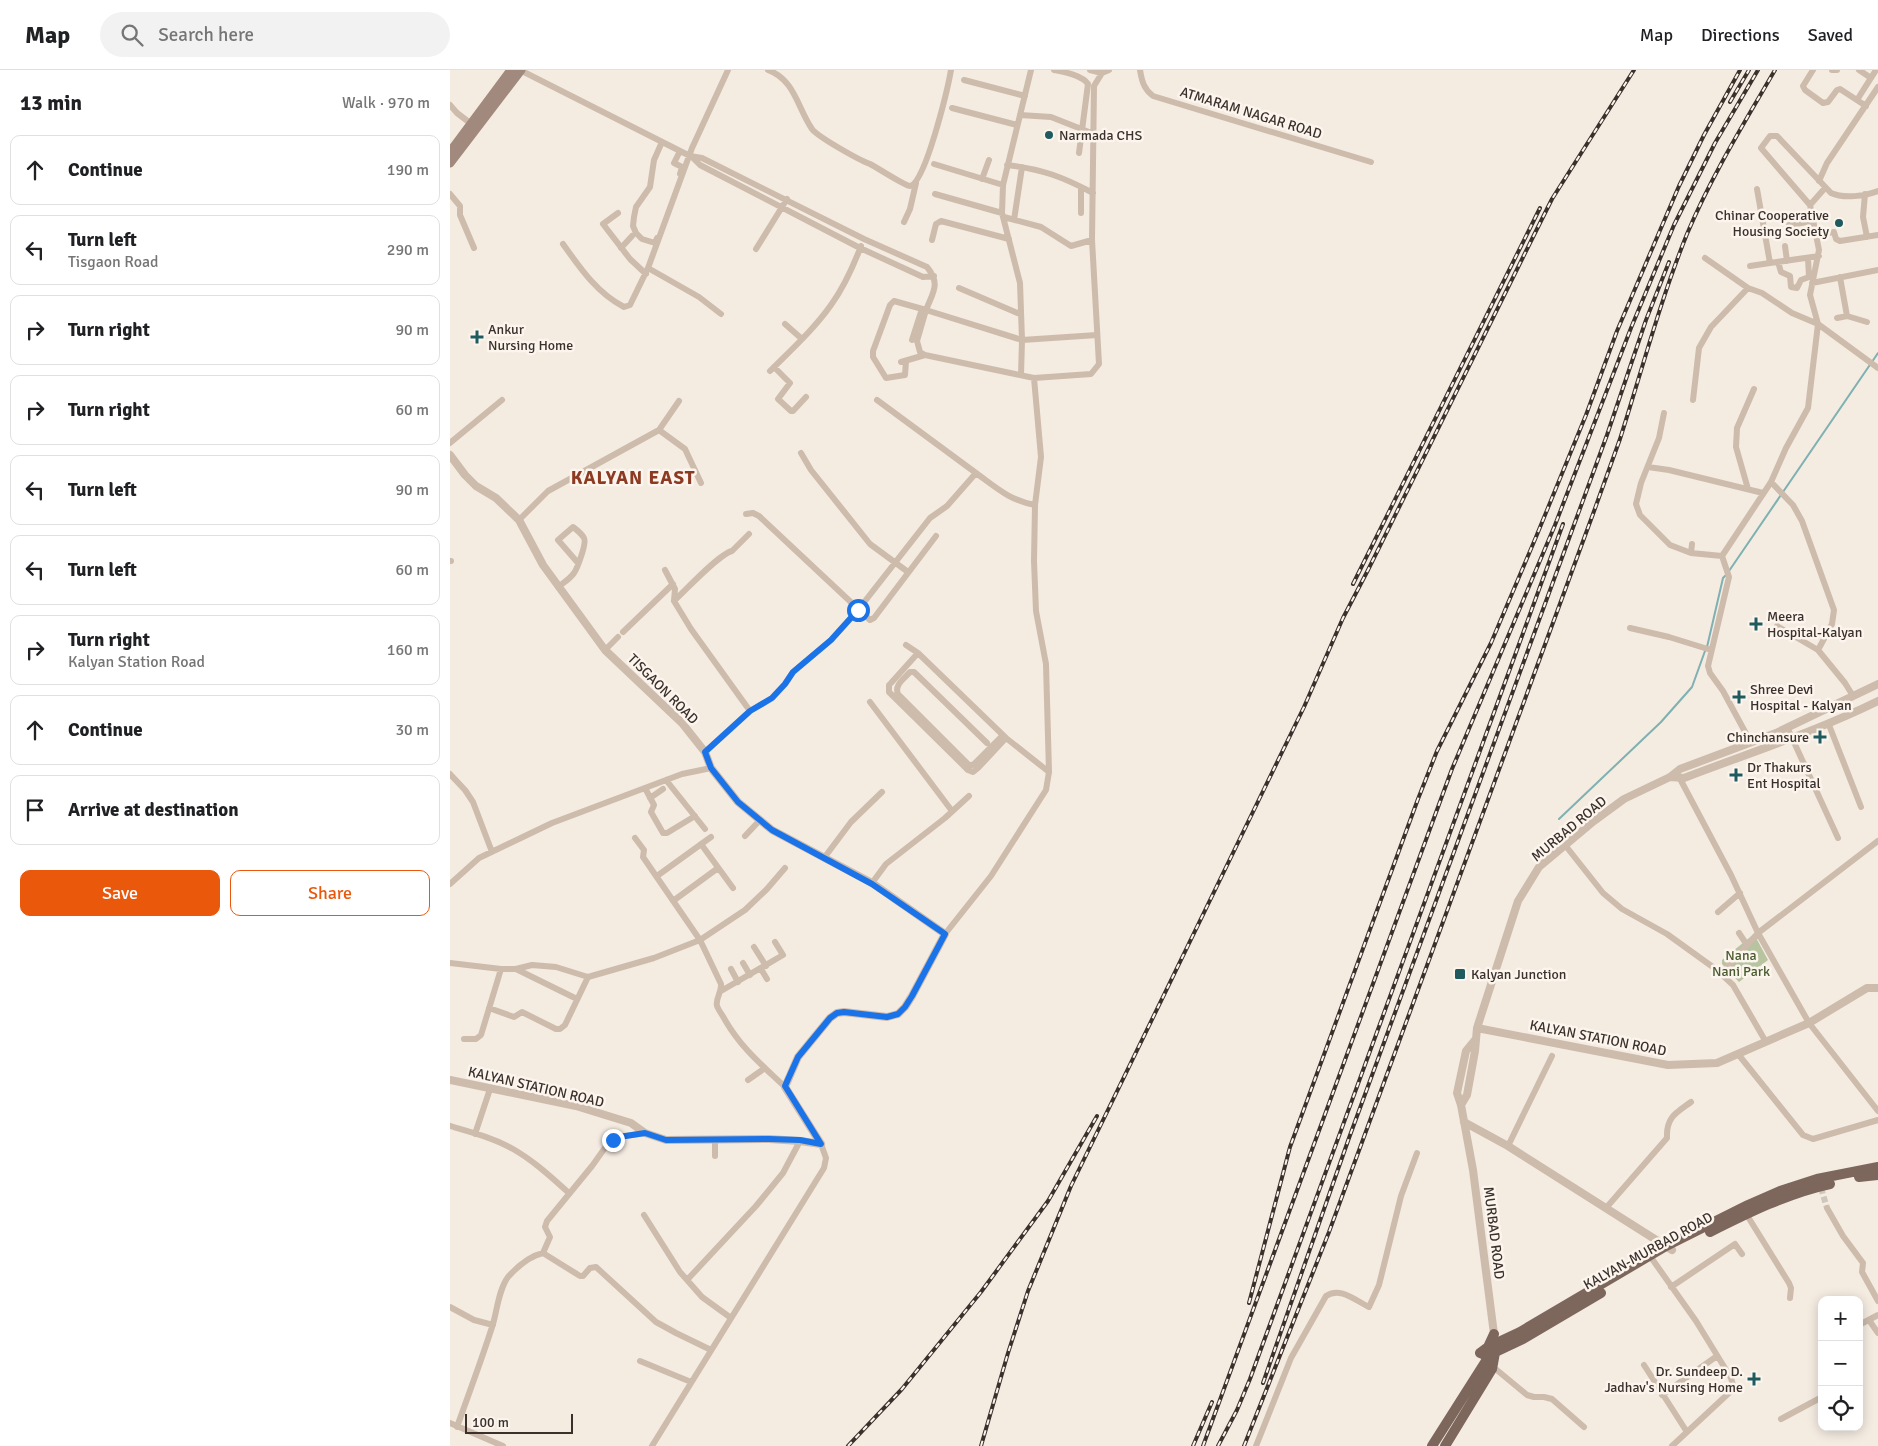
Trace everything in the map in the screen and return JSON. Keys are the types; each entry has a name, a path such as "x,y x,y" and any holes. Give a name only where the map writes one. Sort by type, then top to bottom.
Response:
{"main road":[{"path":"450,163 511,70"},
{"path":"450,152 520,70"},
{"name":"KALYAN-MURBAD ROAD","path":"1432,1446 1490,1351 1542,1324 1669,1248 1745,1211 1762,1203 1878,1167"},
{"name":"KALYAN-MURBAD ROAD","path":"1819,1185 1878,1175"},
{"path":"1445,1446 1490,1351"}],"street":[{"path":"520,70 692,157 700,165 860,248 923,277 934,276"},
{"path":"662,142 654,160 650,187 636,208 633,226 642,239 655,244 692,157 692,148 728,70"},
{"path":"768,70 777,73 789,84 812,130 854,158 891,175 904,185 912,186 916,183"},
{"path":"783,78 786,70"},
{"path":"904,222 937,127 951,70"},
{"path":"1021,376 1020,283 1003,215 1003,185 1031,70"},
{"path":"1054,70 1065,71 1086,80 1088,84 1079,153"},
{"path":"1090,70 1102,73"},
{"path":"692,157 702,158 927,268 934,276 936,284 920,324 911,339 920,352 925,355 1034,378 1091,374 1099,364 1092,240 1094,86 1102,73 1109,70"},
{"name":"ATMARAM NAGAR ROAD","path":"1140,70 1142,83 1146,91 1153,96 1370,162"},
{"path":"1813,70 1803,86 1811,94 1826,103 1837,90 1842,91 1866,106"},
{"path":"1832,70 1837,70"},
{"path":"1859,70 1871,78"},
{"path":"1857,100 1876,70"},
{"path":"964,80 1025,96"},
{"path":"1820,181 1827,163 1878,87"},
{"path":"450,104 457,113 474,126"},
{"path":"952,108 1017,125"},
{"path":"1020,115 1051,118 1094,134"},
{"path":"1722,556 1771,482 1786,448 1808,408 1818,324 1810,295 1819,256 1810,205 1760,147 1770,136 1777,136 1825,188 1838,196 1878,191"},
{"path":"563,244 590,281 616,303 624,307 630,305 647,271 671,204 682,169 674,163 680,151"},
{"path":"982,179 989,160"},
{"path":"934,164 1003,185"},
{"path":"1007,165 1052,173 1093,193"},
{"path":"1014,220 1022,167"},
{"path":"1081,187 1081,213"},
{"path":"1757,188 1770,263"},
{"path":"1810,205 1825,188"},
{"path":"450,194 460,206 460,215 474,248"},
{"path":"935,194 1041,227 1071,246 1092,240"},
{"path":"1865,194 1863,217 1867,237"},
{"path":"756,248 787,199"},
{"path":"618,213 603,224 621,248 647,271 699,297 721,314"},
{"path":"932,240 936,224 941,221 1009,239"},
{"path":"1790,225 1813,221"},
{"path":"1816,236 1834,232 1836,239 1840,241 1878,235"},
{"path":"621,248 632,236"},
{"path":"806,397 791,411 778,399 790,383 772,369 802,339 840,292 864,238"},
{"path":"1785,246 1787,260"},
{"path":"896,265 900,255"},
{"path":"1750,266 1819,256"},
{"path":"1704,258 1748,288 1762,293 1792,313 1818,324 1878,368"},
{"path":"1778,262 1780,272 1789,275 1791,288 1796,288 1801,280 1809,277 1808,258"},
{"path":"1812,283 1878,271"},
{"path":"1840,277 1847,316"},
{"path":"959,288 1020,314"},
{"path":"1693,400 1699,348 1711,327 1730,304 1748,288"},
{"path":"925,355 903,362 905,376 885,378 873,357 873,352 892,302 896,301 1022,340 1097,335"},
{"path":"1837,318 1847,316 1867,322"},
{"path":"785,324 802,339"},
{"path":"785,1086 798,1057 830,1018 837,1013 844,1012 887,1017 898,1014 905,1007 945,934 991,876 1046,790 1050,772 1046,664 1036,611 1034,571 1035,505 1041,457 1034,378"},
{"path":"1748,489 1736,447 1740,420 1754,390"},
{"path":"450,443 502,400"},
{"path":"519,520 548,491 659,430 679,400"},
{"path":"877,400 1011,498 1018,502 1035,505"},
{"path":"1664,414 1659,438 1640,482 1636,504 1640,515 1670,545 1691,553 1722,556"},
{"path":"659,430 686,449 701,484"},
{"path":"801,453 811,470 870,544 908,572"},
{"name":"TISGAON ROAD","path":"450,455 476,486 496,498 519,520 543,565 605,650 668,707 705,752 711,768 738,802 772,830 872,884 945,934"},
{"path":"1648,467 1669,470 1763,493"},
{"path":"705,752 750,711 772,698 793,672 831,640 858,610 930,518 947,506 976,473"},
{"path":"1771,482 1793,505 1802,521 1834,610 1832,624 1818,650"},
{"path":"746,514 759,516 868,620 872,620 936,536"},
{"path":"558,586 571,577 578,563 585,541 573,527 558,540 578,563"},
{"path":"674,601 749,534"},
{"path":"1691,553 1692,544"},
{"path":"1722,556 1728,577 1708,666 1710,673 1723,690 1750,742"},
{"path":"665,570 675,589 674,601 691,629 750,711"},
{"path":"605,650 673,584"},
{"path":"1777,626 1818,650 1845,683 1853,696"},
{"path":"1630,628 1669,637 1711,650"},
{"path":"906,645 918,653 1004,736 1050,772"},
{"path":"918,653 891,682 889,686 890,692 968,770 973,772 978,768 1004,736"},
{"path":"987,743 914,672 910,672 898,685 896,689 898,694 970,766 1004,736"},
{"name":"MURBAD ROAD","path":"1490,1351 1473,1170 1462,1105 1457,1093 1466,1051 1475,1040 1477,1028 1518,901 1539,867 1594,821 1624,799 1787,727 1878,684"},
{"name":"MURBAD ROAD","path":"1676,775 1684,778 1792,739 1829,725 1878,701"},
{"path":"870,702 952,811"},
{"path":"1829,725 1861,807"},
{"path":"1787,727 1838,838"},
{"path":"450,884 479,858 552,823 682,774 711,768"},
{"path":"450,774 473,802 492,852"},
{"path":"1676,775 1740,893 1758,933 1809,1024 1878,1111"},
{"path":"666,780 704,829"},
{"path":"645,788 654,805 651,812 663,833 667,833 694,816"},
{"path":"650,798 663,789"},
{"path":"824,858 851,822 882,792"},
{"path":"872,884 886,864 969,796"},
{"path":"745,836 760,820"},
{"path":"657,876 711,837"},
{"path":"635,838 644,850 643,857 700,940 721,984 717,1006 746,1050 785,1086 821,1144 826,1158 824,1168 652,1446"},
{"path":"1721,974 1758,933 1878,841"},
{"path":"701,844 733,888"},
{"path":"1565,845 1603,893 1622,909 1667,934 1733,985 1766,1042"},
{"path":"673,901 718,868"},
{"path":"450,963 501,969 532,966 556,967 588,977 654,958 700,940 745,910 785,868"},
{"path":"1718,912 1740,893"},
{"path":"1739,933 1747,945"},
{"path":"721,991 784,955 775,942"},
{"path":"754,947 767,979"},
{"path":"743,963 750,975"},
{"path":"464,1039 473,1040 479,1037 501,969"},
{"path":"516,969 577,999"},
{"path":"731,970 738,982"},
{"path":"489,1008 514,1017 522,1012 558,1029 565,1025 588,977"},
{"name":"KALYAN STATION ROAD","path":"1477,1028 1668,1065 1717,1063 1809,1024 1867,988 1878,988"},
{"path":"1738,1054 1803,1135 1813,1138 1878,1120"},
{"path":"1508,1146 1552,1056"},
{"path":"748,1080 765,1068"},
{"name":"KALYAN STATION ROAD","path":"450,1080 576,1106 631,1124 645,1133 666,1140 800,1140 821,1144"},
{"path":"476,1134 490,1089"},
{"path":"1606,1208 1667,1138 1667,1127 1672,1116 1692,1102"},
{"path":"1464,1122 1508,1146 1669,1248"},
{"path":"450,1126 512,1148 530,1160 569,1193"},
{"path":"543,1253 550,1237 545,1224 601,1152 613,1140 619,1137 645,1133"},
{"path":"715,1139 715,1156"},
{"path":"687,1280 784,1173 800,1140"},
{"path":"1256,1446 1291,1358 1326,1296 1334,1292 1342,1293 1369,1308 1379,1285 1401,1196 1417,1153"},
{"path":"1827,1208 1843,1236 1863,1264 1862,1272 1878,1302"},
{"path":"1745,1211 1789,1283 1791,1288 1790,1298"},
{"path":"644,1215 680,1272 702,1297 731,1318"},
{"path":"1671,1287 1735,1244 1742,1254"},
{"path":"457,1427 493,1325 503,1287 508,1277 522,1263 533,1256 543,1253 580,1276 583,1276 590,1268 596,1268 656,1322 711,1350"},
{"path":"1651,1259 1696,1322 1731,1378 1732,1388 1674,1445"},
{"path":"450,1307 474,1320 493,1325"},
{"path":"1863,1324 1878,1315"},
{"path":"1869,1320 1878,1333"},
{"path":"1490,1351 1527,1395 1534,1397 1544,1396 1552,1399 1584,1427"},
{"path":"1662,1395 1718,1356"},
{"path":"640,1361 691,1382"},
{"path":"1644,1365 1687,1432"},
{"path":"1782,1419 1818,1399"},
{"path":"450,1424 503,1446"}],"green space":[{"name":"Nana Nani Park","path":"1754,934 1768,960 1739,982 1722,964 1722,960"}],"waterway":[{"path":"1729,571 1878,353"},
{"path":"1707,647 1723,578 1726,575"},
{"path":"1559,819 1661,722 1692,687 1705,651"}],"tunnel":[{"path":"1821,1188 1827,1208"}],"railway":[{"path":"981,1446 1028,1291 1071,1186 1304,707 1343,618 1552,199 1634,70"},
{"path":"1249,1303 1290,1147 1437,751 1491,643 1586,415 1617,331 1679,186 1704,135 1740,70"},
{"path":"1730,102 1749,70"},
{"path":"1203,1446 1452,769 1555,525 1631,328 1674,225 1715,143 1758,70"},
{"path":"1244,1446 1329,1232 1593,514 1620,439 1677,259 1696,213 1717,171 1775,70"},
{"path":"1353,584 1540,208"},
{"path":"1263,1383 1349,1138 1607,435 1646,320 1669,262"},
{"path":"1218,1446 1237,1410 1250,1379 1563,524"},
{"path":"848,1446 902,1389 981,1292 1048,1201 1097,1116"},
{"path":"1193,1446 1212,1402"}],"place":[{"name":"Narmada CHS","path":"1049,135"},
{"name":"Chinar Cooperative Housing Society","path":"1839,223"},
{"name":"Ankur Nursing Home","path":"477,337"},
{"name":"Meera Hospital-Kalyan","path":"1756,624"},
{"name":"Shree Devi Hospital - Kalyan","path":"1739,697"},
{"name":"Chinchansure","path":"1820,737"},
{"name":"Dr Thakurs Ent Hospital","path":"1736,775"},
{"name":"Kalyan Junction","path":"1460,974"},
{"name":"Dr. Sundeep D. Jadhav's Nursing Home","path":"1754,1379"}],"district":[{"name":"KALYAN EAST","path":"633,478"}],"route":[{"path":"613,1140 619,1137 645,1133 666,1140 769,1139 800,1140 821,1144 785,1086 798,1057 830,1018 837,1013 844,1012 887,1017 898,1014 912,996 945,934 872,884 772,830 738,802 711,768 705,752 750,711 772,698 793,672 831,640 858,610"}]}
